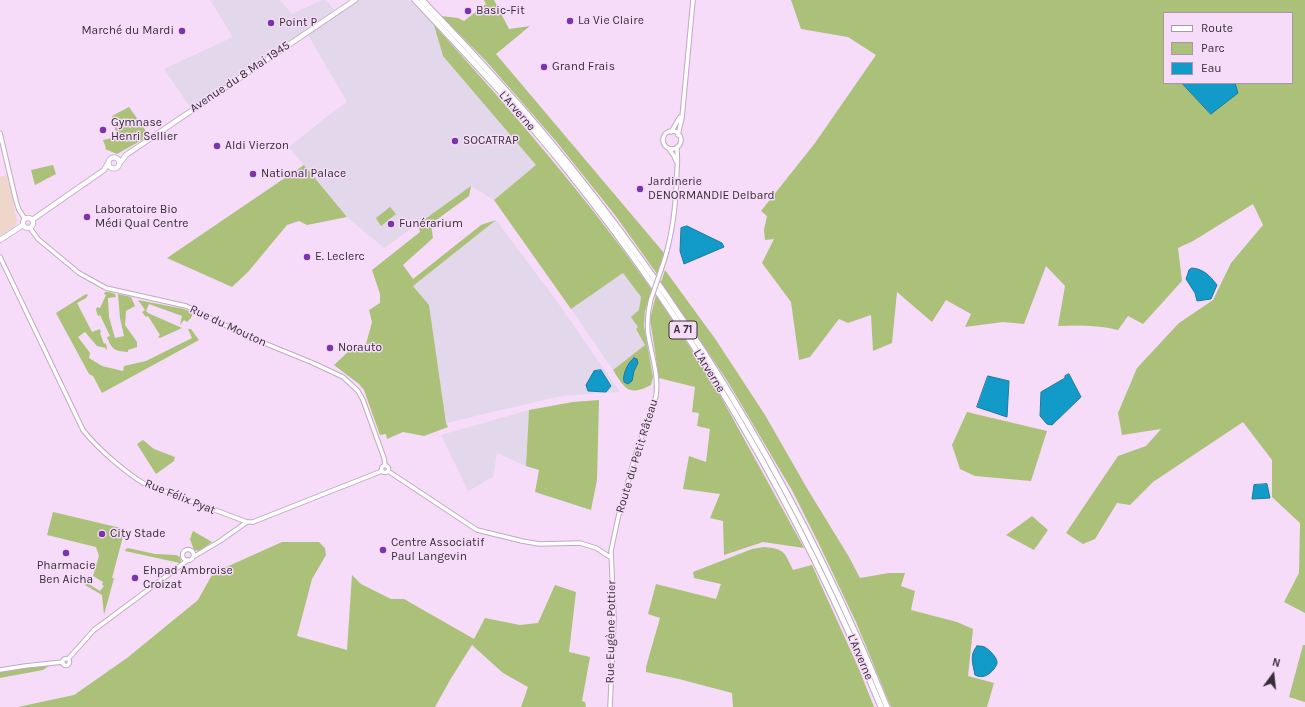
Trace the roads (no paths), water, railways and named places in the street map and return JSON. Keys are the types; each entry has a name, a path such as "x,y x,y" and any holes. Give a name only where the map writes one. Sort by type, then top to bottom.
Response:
{"highway":[{"name":"L'Arverne","path":"415,0 510,102 566,169 613,230 677,320 738,417 780,490 835,600 881,707"},
{"name":"L'Arverne","path":"422,0 485,66 570,165 646,265 699,344 764,450 804,525 844,606 887,707"}],"main road":[{"name":"Avenue du 8 Mai 1945","path":"116,158 126,155 355,0"},
{"name":"Avenue du 8 Mai 1945","path":"120,163 126,155"},
{"path":"32,220 104,170 111,158 116,158 119,160 120,163 118,167 104,170"},
{"path":"108,163 113,169"},
{"path":"0,240 23,226 25,219 28,218 32,220"},
{"path":"23,226 25,228 30,228 33,224 32,220"}],"street":[{"path":"668,149 678,147 680,142 678,135 682,112 693,0"},
{"path":"678,168 674,156 664,145 663,140 666,133 671,132 679,120 682,112"},
{"path":"671,132 678,135"},
{"path":"0,133 16,201 19,210 25,219"},
{"name":"Route du Petit Râteau","path":"610,557 618,518 636,453 656,396 656,373 648,333 648,317 651,299 662,270 673,227 678,168 678,147"},
{"name":"Rue du Mouton","path":"30,228 38,239 79,273 106,288 186,306 246,336 313,363 342,377 358,392 363,400 384,458 385,466"},
{"name":"Rue Félix Pyat","path":"0,257 83,430 90,438 143,484 247,522"},
{"path":"382,471 382,468 385,466 388,467 388,471 477,530 533,543 580,543 596,548 610,557"},
{"path":"0,670 63,662 64,659 68,658 94,630 182,566 186,560 191,560 193,556 201,553 247,522 253,522 382,471 385,473 388,471"},
{"path":"186,560 183,555 185,551 190,550 193,556"},
{"name":"Rue Eugène Pottier","path":"610,557 614,611 610,707"}],"water":[{"path":"1183,84 1235,84 1238,93 1211,114"},
{"path":"687,226 722,243 724,247 684,264 680,251 681,228"},
{"path":"1192,268 1200,270 1206,274 1217,285 1211,299 1197,301 1195,293 1186,279 1189,270"},
{"path":"634,358 637,359 638,363 634,371 632,381 628,384 624,382 624,376 628,366"},
{"path":"601,370 611,386 606,392 588,391 586,385 594,371"},
{"path":"1069,374 1081,397 1052,425 1047,424 1040,416 1041,392 1065,378 1065,376"},
{"path":"988,376 1009,381 1007,417 977,407"},
{"path":"1267,484 1270,498 1252,499 1254,485"},
{"path":"977,646 983,646 988,649 997,661 994,669 988,675 975,675 972,656"}],"place":[{"name":"Basic-Fit","path":"468,11"},
{"name":"La Vie Claire","path":"570,21"},
{"name":"Point P","path":"271,23"},
{"name":"Marché du Mardi","path":"182,31"},
{"name":"Grand Frais","path":"544,67"},
{"name":"Gymnase Henri Sellier","path":"103,130"},
{"name":"SOCATRAP","path":"455,141"},
{"name":"Aldi Vierzon","path":"217,146"},
{"name":"National Palace","path":"253,174"},
{"name":"Jardinerie DENORMANDIE Delbard","path":"640,189"},
{"name":"Laboratoire Bio Médi Qual Centre","path":"87,217"},
{"name":"Funérarium","path":"391,224"},
{"name":"E. Leclerc","path":"307,257"},
{"name":"Norauto","path":"330,348"},
{"name":"City Stade","path":"102,534"},
{"name":"Centre Associatif Paul Langevin","path":"383,550"},
{"name":"Pharmacie Ben Aicha","path":"66,553"},
{"name":"Ehpad Ambroise Croizat","path":"135,578"}]}
